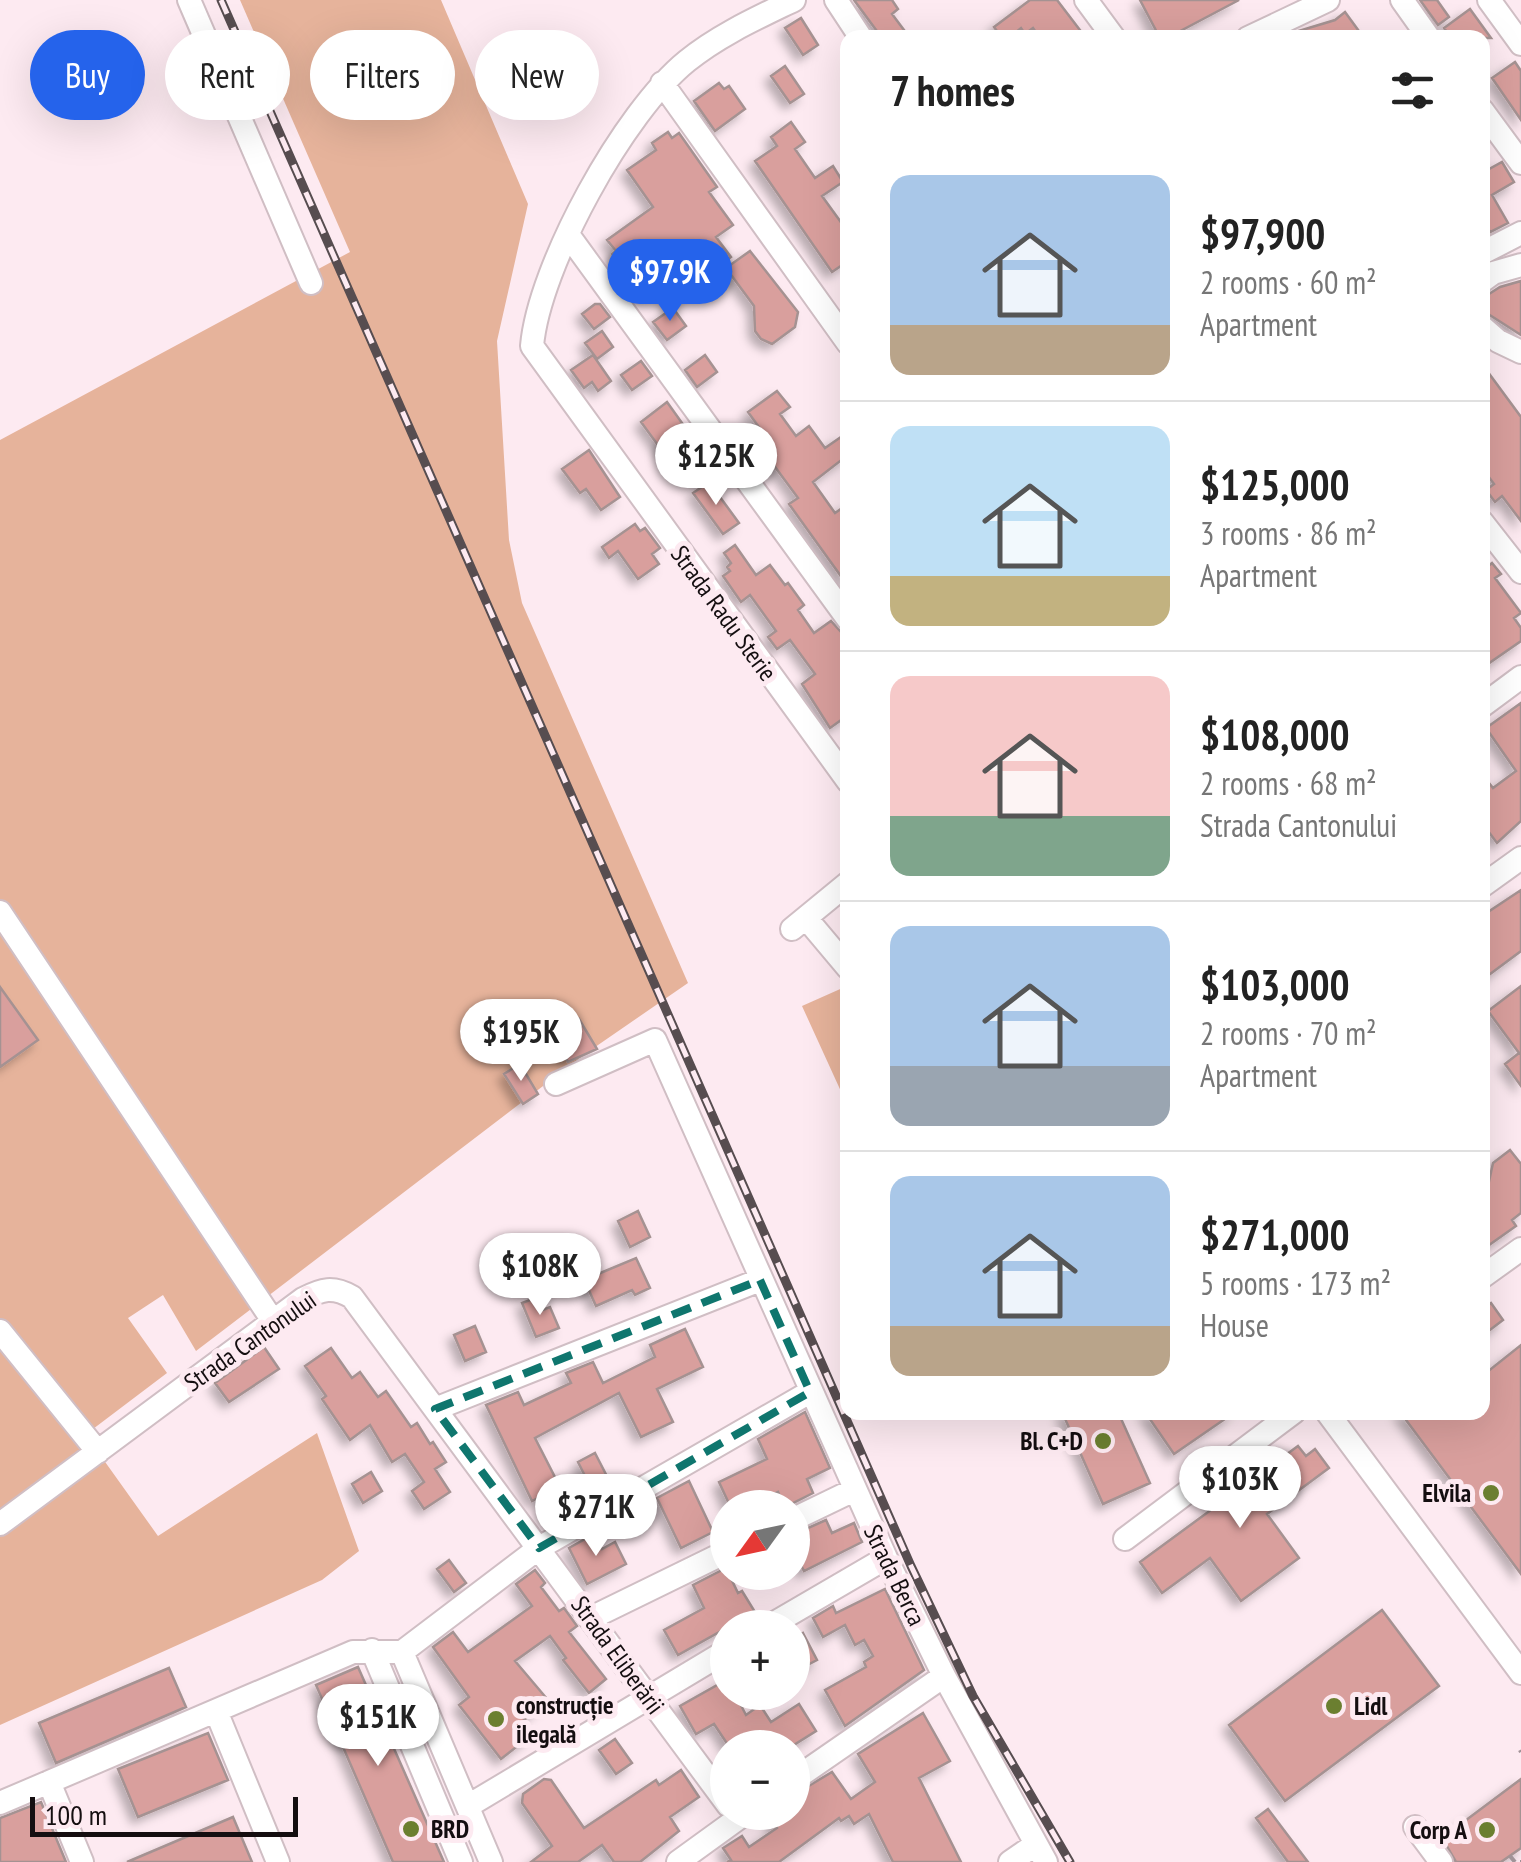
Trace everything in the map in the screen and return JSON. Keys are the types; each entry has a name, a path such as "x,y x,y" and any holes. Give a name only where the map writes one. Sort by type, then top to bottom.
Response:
{"street":[{"path":"189,0 311,283"},
{"path":"794,0 711,44 662,84 634,117 605,163 569,236 840,608"},
{"path":"836,0 856,30"},
{"path":"1086,0 1108,30"},
{"path":"1268,30 1328,0"},
{"path":"1402,0 1423,30"},
{"path":"1489,0 1521,44"},
{"path":"662,84 840,332"},
{"path":"1490,121 1521,162"},
{"path":"1490,249 1521,232"},
{"name":"Strada Radu Sterie","path":"569,236 539,306 532,346 840,770"},
{"path":"1490,275 1521,265"},
{"path":"1490,334 1521,352"},
{"path":"1490,532 1521,572"},
{"path":"1490,700 1521,677"},
{"path":"1490,880 1521,858"},
{"path":"840,890 799,924 840,961"},
{"path":"0,912 273,1321"},
{"name":"Strada Berca","path":"556,1084 655,1040 886,1558 944,1676 1040,1853"},
{"path":"1490,1271 1521,1249"},
{"path":"435,1409 760,1280"},
{"name":"Strada Cantonului","path":"0,1524 320,1290 336,1288 352,1296 435,1409"},
{"path":"0,1331 98,1452"},
{"path":"0,1803 352,1652 402,1652 539,1548 810,1392"},
{"name":"Strada Eliberării","path":"435,1409 710,1778"},
{"path":"1124,1540 1283,1420"},
{"path":"1333,1420 1521,1674"},
{"path":"810,1511 854,1490"},
{"path":"797,1610 886,1558"},
{"path":"590,1618 710,1560"},
{"path":"372,1650 461,1862"},
{"path":"402,1652 492,1862"},
{"path":"468,1806 710,1660"},
{"path":"810,1769 944,1676"},
{"path":"216,1711 278,1862"},
{"path":"49,1782 82,1862"},
{"path":"1415,1828 1441,1862"},
{"path":"678,1862 715,1830"},
{"path":"1010,1862 1040,1853"}],"path":[{"path":"1510,1856 1519,1862"}],"highlighted area":[{"path":"760,1280 810,1392 539,1548 435,1409"}],"shaded area":[{"path":"240,0 441,0 454,30 310,30 310,120 455,120 455,33 475,80 475,120 492,120 528,204 497,341 509,540 522,603 688,983 585,1054 196,1351 163,1295 128,1318 167,1373 89,1432 98,1452 158,1536 317,1433 359,1551 322,1580 0,1725 0,440 350,252 290,115 290,30 253,30"},
{"path":"840,989 840,1089 802,1006"}],"building":[{"path":"854,0 892,0 898,9 892,14 904,30 876,30"},
{"path":"1030,0 1057,0 1080,30 996,30 994,27"},
{"path":"1140,0 1239,0 1182,30 1156,30"},
{"path":"1420,0 1437,0 1449,17 1438,25"},
{"path":"1470,9 1485,30 1445,30"},
{"path":"1345,12 1358,30 1302,30 1335,20"},
{"path":"801,18 818,45 803,55 785,28"},
{"path":"1515,62 1521,71 1521,120 1492,78"},
{"path":"785,66 804,94 790,103 771,76"},
{"path":"719,83 724,89 729,86 745,109 715,131 694,101"},
{"path":"791,122 805,142 795,149 815,178 833,166 840,177 840,184 822,196 840,221 840,266 832,272 755,161 777,146 771,137"},
{"path":"668,132 672,138 679,133 717,187 709,192 733,225 716,237 731,257 683,293 669,274 641,295 612,254 616,251 607,240 653,207 627,170 656,150 652,143"},
{"path":"1502,162 1514,182 1492,195 1508,223 1490,232 1490,169"},
{"path":"750,251 798,312 795,327 772,344 755,331 754,306 726,268"},
{"path":"1521,281 1521,335 1490,315 1490,293"},
{"path":"600,304 610,317 594,329 582,314"},
{"path":"673,308 686,326 667,340 653,322"},
{"path":"602,331 613,347 597,359 585,343"},
{"path":"593,355 611,381 598,391 592,382 584,388 571,370"},
{"path":"705,355 717,372 697,387 685,370"},
{"path":"641,361 652,376 632,390 621,375"},
{"path":"1490,375 1521,417 1521,521 1502,496 1495,502 1490,495 1494,484 1490,479"},
{"path":"777,391 790,407 780,414 796,436 809,426 825,448 840,438 840,461 813,482 835,513 840,510 840,575 789,504 798,498 764,452 757,457 746,441 761,430 748,412"},
{"path":"667,402 687,430 677,438 687,451 671,463 641,422"},
{"path":"589,450 620,497 601,510 586,489 580,493 562,469"},
{"path":"709,482 739,523 723,534 693,493"},
{"path":"635,524 640,531 645,528 660,548 652,554 659,564 638,579 618,551 609,558 602,547"},
{"path":"735,545 756,575 770,565 804,605 798,610 814,633 831,621 840,631 840,721 830,728 802,684 815,674 790,640 777,649 768,637 776,631 750,595 741,602 723,576 730,571 727,567 731,563 724,553"},
{"path":"1492,563 1501,574 1495,578 1521,613 1514,618 1521,628 1521,641 1490,662"},
{"path":"1521,703 1521,821 1497,843 1490,834 1490,784 1493,788 1516,771 1490,734 1490,725"},
{"path":"1521,890 1521,951 1490,974 1490,911"},
{"path":"1521,986 1521,1086 1505,1064 1519,1053 1490,1009"},
{"path":"0,987 38,1040 0,1067"},
{"path":"579,1019 597,1049 568,1062 551,1036"},
{"path":"520,1064 538,1094 523,1104 504,1074"},
{"path":"1510,1150 1521,1164 1521,1213 1512,1220 1516,1226 1490,1244 1490,1177 1493,1163"},
{"path":"638,1211 650,1237 630,1247 618,1221"},
{"path":"636,1258 650,1288 635,1295 632,1290 596,1306 582,1275 596,1269 598,1274"},
{"path":"535,1298 540,1311 550,1307 559,1328 536,1337 522,1303"},
{"path":"1490,1304 1503,1320 1490,1330"},
{"path":"475,1326 486,1352 465,1361 454,1335"},
{"path":"685,1329 703,1367 657,1389 673,1422 641,1437 619,1393 535,1438 560,1487 532,1501 486,1405 518,1392 524,1405 571,1383 566,1373 593,1362 603,1383 655,1357 650,1345"},
{"name":"Elvila","path":"1521,1345 1521,1574 1406,1420 1490,1420 1490,1370"},
{"path":"264,1347 279,1369 229,1402 215,1383"},
{"path":"331,1348 352,1378 360,1372 378,1397 386,1391 411,1427 417,1423 430,1444 433,1442 446,1462 435,1469 450,1492 424,1509 412,1491 424,1482 405,1454 392,1462 370,1425 350,1440 305,1366"},
{"path":"805,1412 830,1468 807,1479 813,1493 810,1494 810,1490 723,1490 719,1482 767,1459 758,1439"},
{"name":"Bl. C+D","path":"1066,1420 1122,1420 1150,1483 1103,1504"},
{"path":"1151,1420 1223,1420 1174,1454"},
{"path":"1298,1446 1306,1456 1315,1449 1329,1468 1267,1514 1299,1558 1241,1601 1210,1558 1162,1593 1140,1562"},
{"path":"595,1453 613,1488 596,1498 578,1462"},
{"path":"371,1472 382,1491 363,1503 352,1484"},
{"path":"689,1481 710,1534 681,1548 657,1498"},
{"path":"826,1520 832,1533 854,1523 862,1542 810,1568 810,1527"},
{"path":"594,1534 602,1549 615,1542 626,1564 587,1584 569,1548"},
{"path":"449,1560 466,1583 454,1592 437,1569"},
{"path":"535,1570 545,1583 541,1587 559,1611 564,1608 577,1626 569,1632 606,1679 589,1693 550,1636 515,1661 548,1700 524,1720 534,1733 501,1759 459,1705 469,1697 433,1647 453,1632 468,1652 532,1606 516,1584"},
{"path":"710,1576 710,1590 742,1591 754,1610 710,1610 710,1637 678,1655 664,1630 704,1608 693,1585"},
{"path":"885,1589 924,1670 845,1726 825,1690 866,1667 864,1662 873,1656 864,1640 855,1645 845,1625 823,1637 813,1618 833,1606 836,1613"},
{"name":"Lidl","path":"1382,1610 1439,1686 1285,1801 1229,1725"},
{"path":"358,1667 444,1862 393,1862 316,1685"},
{"path":"169,1668 186,1707 56,1763 39,1723"},
{"path":"710,1689 710,1710 743,1710 746,1715 763,1710 771,1722 790,1710 803,1710 816,1731 810,1735 810,1730 718,1730 714,1724 696,1734 680,1706"},
{"path":"923,1713 950,1761 919,1778 961,1862 893,1862 869,1814 854,1824 849,1816 841,1821 839,1818 779,1862 727,1862 731,1860 723,1848 742,1836 749,1847 774,1830 810,1830 810,1785 832,1772 851,1799 875,1782 858,1754"},
{"path":"208,1733 228,1780 138,1817 118,1769"},
{"path":"615,1739 632,1763 616,1774 599,1750"},
{"path":"681,1770 699,1797 670,1817 679,1831 640,1862 614,1862 602,1845 578,1862 531,1862 552,1846 522,1803 523,1794 544,1779 551,1780 584,1828 656,1780 659,1785"},
{"name":"Corp A","path":"1521,1779 1521,1848 1501,1862 1456,1862 1442,1838"},
{"path":"41,1802 66,1862 0,1862 0,1818"},
{"path":"1268,1809 1308,1862 1288,1862 1256,1818"},
{"path":"233,1817 252,1862 127,1862"}],"railway":[{"path":"221,0 840,1405"},
{"path":"847,1420 973,1696 1070,1862"}],"place":[{"name":"Bl. C+D","path":"1103,1441"},
{"name":"Elvila","path":"1491,1493"},
{"name":"Lidl","path":"1334,1706"},
{"name":"construcție ilegală","path":"496,1719"},
{"name":"BRD","path":"411,1829"},
{"name":"Corp A","path":"1487,1830"}]}
